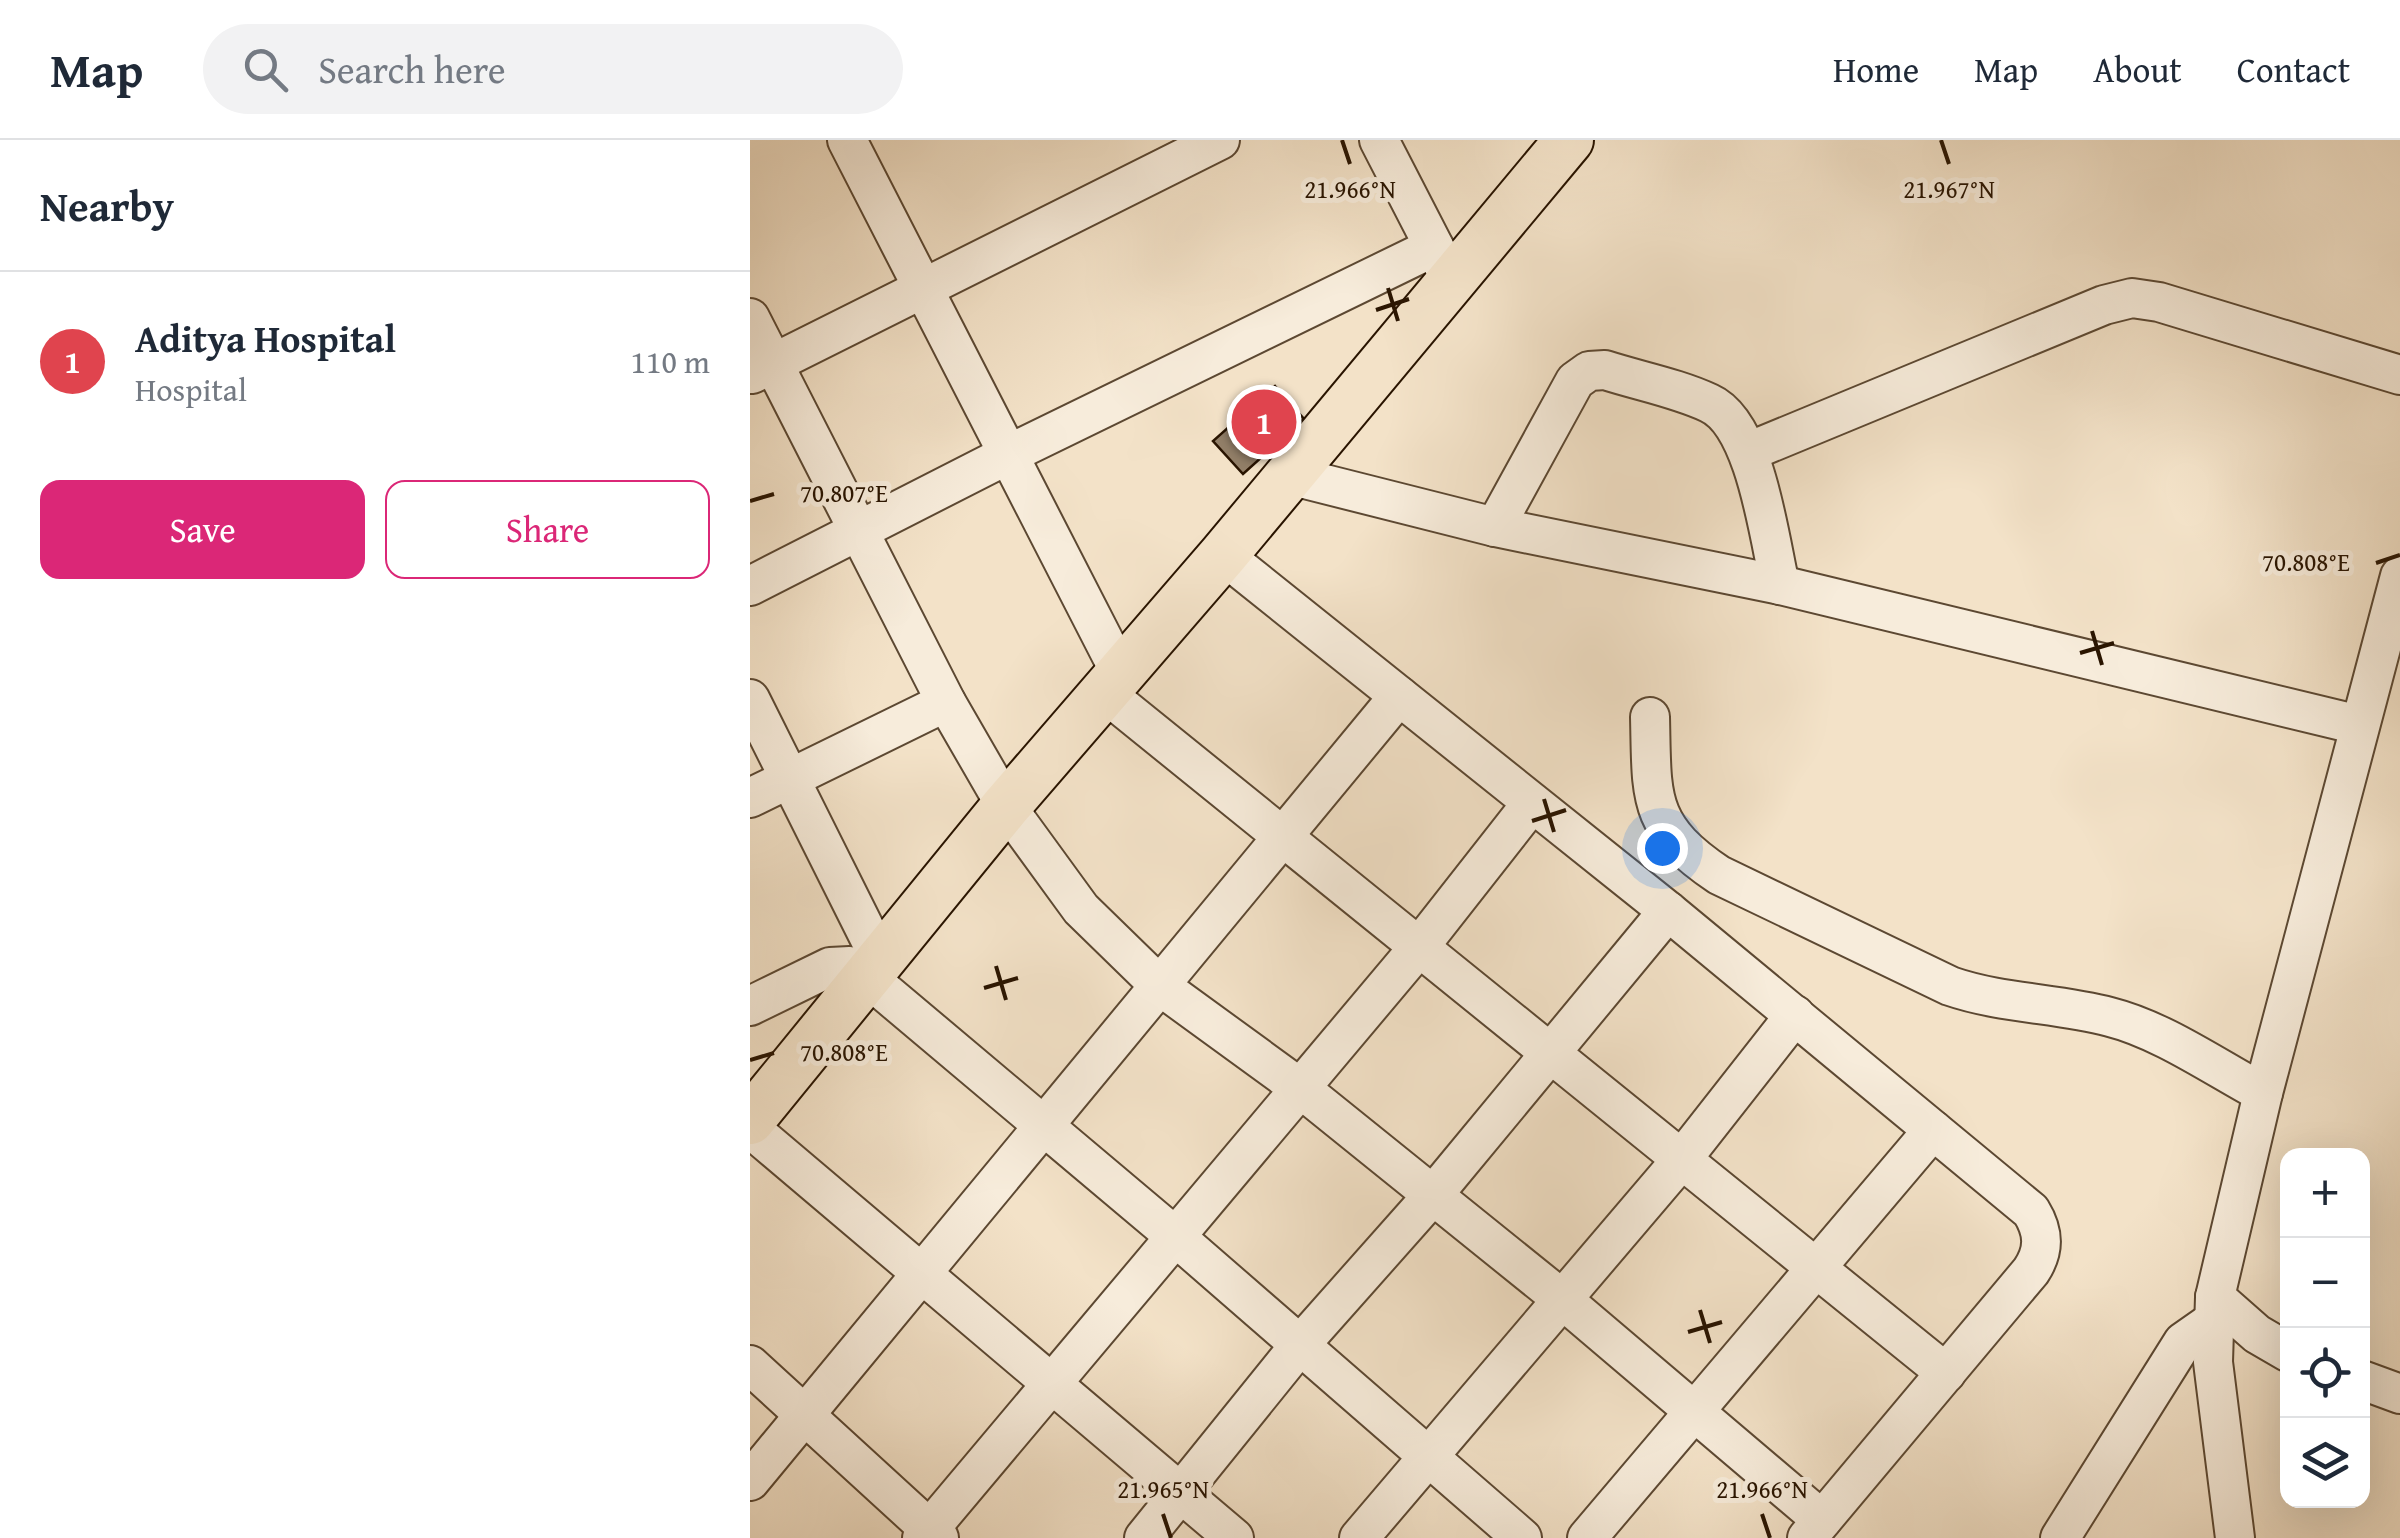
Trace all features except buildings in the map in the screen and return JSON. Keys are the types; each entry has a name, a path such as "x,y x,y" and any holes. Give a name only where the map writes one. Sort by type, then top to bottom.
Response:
{"main road":[{"path":"750,1124 1006,806 1289,475 1442,264 1569,140"}],"street":[{"path":"848,140 1009,454 1113,683 1282,838 1946,1372"},
{"path":"762,369 1220,140"},
{"path":"750,586 1009,454 1442,264 1379,140"},
{"path":"1748,452 2104,305 2132,298 2158,302 2400,375"},
{"path":"750,318 762,369 858,530 946,702 1006,806 1081,909 1160,986 1300,1088 1695,1410 1814,1529 2032,1271 2040,1258 2042,1243 2031,1211 1668,911 1222,556"},
{"path":"1495,527 1575,380 1589,371 1605,370 1711,403 1726,416 1748,452 1780,585"},
{"path":"1289,475 1495,527 1780,585 2358,724"},
{"path":"2235,1538 2213,1362 2214,1309 2264,1093 2400,576"},
{"path":"750,1482 1399,696"},
{"path":"750,700 874,968 1042,1125 1522,1538"},
{"path":"750,798 946,702"},
{"path":"1650,716 1652,793 1660,819 1700,862 1718,875 1950,986 2132,1023 2264,1093"},
{"path":"750,1365 930,1535 1051,1384 1420,947 1532,803"},
{"path":"1144,1538 1299,1346 1433,1195 1668,911"},
{"path":"750,1006 830,967 874,968"},
{"path":"1360,1538 1682,1159 1794,1016"},
{"path":"750,1124 1234,1538"},
{"path":"1587,1538 1933,1130"},
{"path":"2214,1309 2280,1347"},
{"path":"2067,1536 2182,1342 2214,1309"},
{"path":"2370,1383 2400,1394"}],"place":[{"name":"Aditya Hospital","path":"1264,422"}]}
